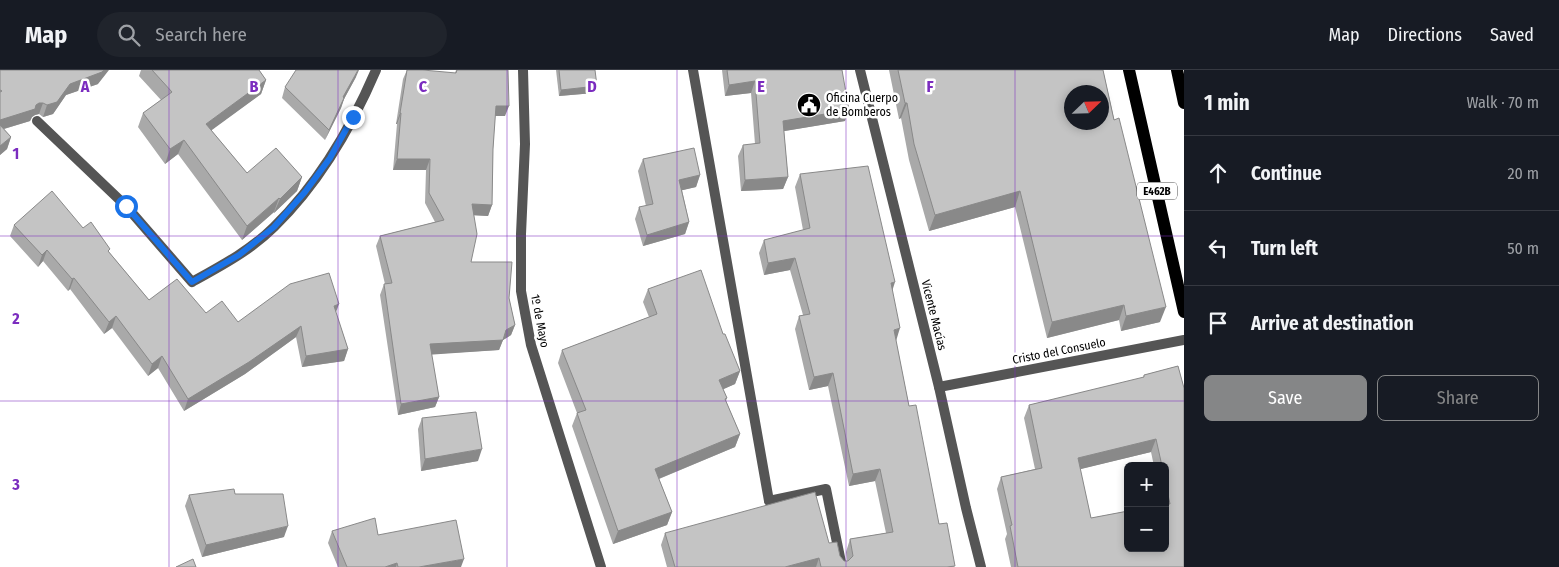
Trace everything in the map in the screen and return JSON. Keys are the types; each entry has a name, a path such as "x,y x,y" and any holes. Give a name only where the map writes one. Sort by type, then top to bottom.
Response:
{"main road":[{"name":"E462B","path":"1129,70 1184,312"},
{"path":"1176,70 1184,103"}],"street":[{"path":"37,121 126,206 192,282 246,250 274,227 305,192 330,158 376,70"},
{"name":"1º de Mayo","path":"523,70 525,144 521,234 521,291 530,345 601,567"},
{"path":"693,70 769,501 826,489 842,567"},
{"name":"Vicente Macías","path":"860,70 939,387 981,567"},
{"name":"Cristo del Consuelo","path":"939,387 1184,340"}],"building":[{"path":"0,70 104,70 70,84 57,102 47,105 39,103 35,109 0,120 0,92 2,91 0,90"},
{"path":"152,70 259,70 266,80 206,124 247,173 276,148 302,177 280,199 247,226 184,140 170,149 143,113 172,92"},
{"path":"296,70 358,70 343,97 329,130 285,87"},
{"path":"407,70 456,73 457,70 508,70 509,106 496,106 492,205 472,204 477,234 471,262 512,262 509,298 515,325 506,330 503,340 430,344 439,397 401,404 384,284 392,283 380,236 444,220 429,193 430,159 397,159 400,113"},
{"path":"559,70 595,70 597,86 561,90"},
{"path":"727,70 842,70 849,110 783,121 788,177 745,180 743,145 760,143 755,81 729,85"},
{"path":"898,70 1103,70 1106,85 1064,85 1064,130 1109,130 1109,97 1114,120 1119,118 1166,307 1126,316 1124,305 1052,322 1020,191 935,215 914,144 907,103 905,103"},
{"path":"0,125 11,137 0,146"},
{"path":"694,148 700,175 679,180 689,222 647,235 639,207 653,204 643,159"},
{"path":"868,166 895,282 891,283 900,328 894,330 909,406 916,405 939,524 947,523 955,566 821,567 819,558 785,567 675,567 665,533 815,492 829,543 837,542 840,556 844,561 848,561 853,556 850,539 893,532 880,469 853,474 833,373 814,377 799,316 810,314 795,258 768,263 764,240 810,228 800,174"},
{"path":"52,191 83,228 91,222 110,249 108,251 149,300 177,279 206,313 222,301 238,322 290,284 329,273 339,304 334,306 348,349 306,356 301,326 249,362 188,399 162,356 152,364 116,316 109,322 74,278 72,279 47,250 42,255 14,225"},
{"path":"701,270 723,334 725,334 740,371 719,380 740,434 655,469 672,512 618,531 577,413 586,410 562,350 657,314 648,289"},
{"path":"1178,366 1184,388 1184,567 1018,567 1010,526 1012,525 1001,477 1042,468 1029,405 1144,377 1144,375"},
{"path":"476,412 482,449 425,459 422,418"},
{"path":"234,489 235,494 283,494 288,526 206,545 189,495"},
{"path":"375,518 378,535 456,520 464,559 419,567 398,567 397,563 385,567 347,567 332,531"},
{"path":"193,559 196,567 176,567"}],"place":[{"name":"Oficina Cuerpo de Bomberos","path":"809,105"}],"route":[{"path":"126,206 192,282 239,255 274,227 305,192 330,158 353,117"}]}
